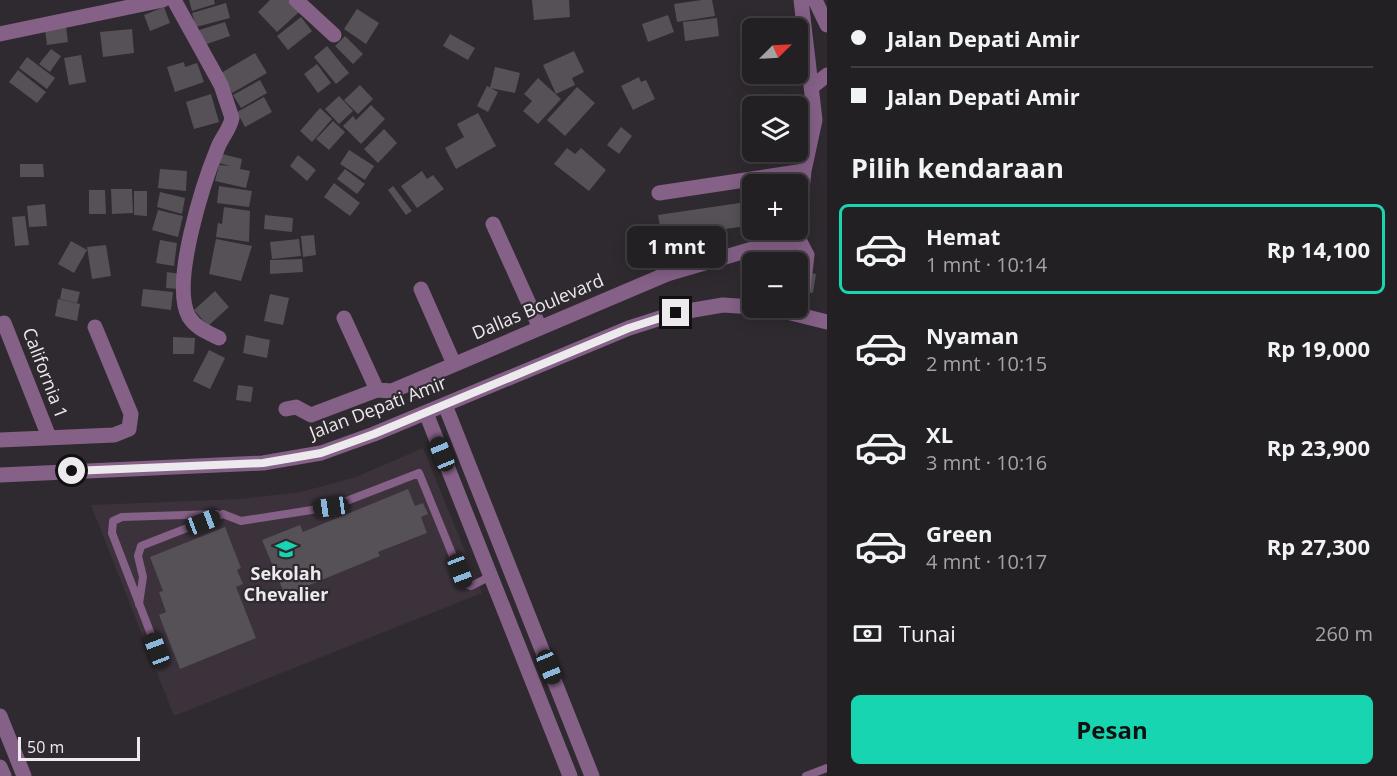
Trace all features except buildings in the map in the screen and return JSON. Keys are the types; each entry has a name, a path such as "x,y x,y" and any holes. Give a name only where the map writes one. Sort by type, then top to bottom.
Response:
{"street":[{"path":"0,34 163,0"},
{"path":"174,0 221,85 232,118 206,180 189,239 184,294 186,310 198,327 219,338"},
{"path":"296,0 334,35"},
{"path":"801,0 815,120 804,174"},
{"path":"815,0 827,25"},
{"path":"812,87 827,75"},
{"path":"659,193 804,171"},
{"path":"493,224 540,328"},
{"name":"Dallas Boulevard","path":"286,409 296,407 310,415 373,385 392,391 667,274 771,240"},
{"path":"421,289 454,364"},
{"name":"Jalan Depati Amir","path":"0,475 263,463 321,453 426,413 629,328 676,313 723,305 742,307"},
{"name":"Jalan Depati Amir","path":"808,317 827,322"},
{"path":"344,318 373,385"},
{"name":"California 1","path":"4,323 49,437"},
{"path":"0,440 114,435 129,429 131,414 95,327"},
{"path":"445,405 592,776"},
{"path":"426,413 570,776"},
{"path":"0,716 24,776"},
{"path":"0,767 3,776"}],"lane":[{"path":"157,650 112,533 113,521 122,517 223,514 241,521 331,507 419,473 464,583 471,586 491,576"},
{"path":"139,604 143,577 138,556 141,546 223,514"},
{"path":"807,776 827,768"}],"shaded area":[{"name":"Sekolah Chevalier","path":"423,448 482,593 174,716 91,505 239,499 301,492 356,477"}],"place":[{"name":"Sekolah Chevalier","path":"286,549"}],"route":[{"path":"72,471 263,463 321,453 374,434 629,328 676,313"}]}
